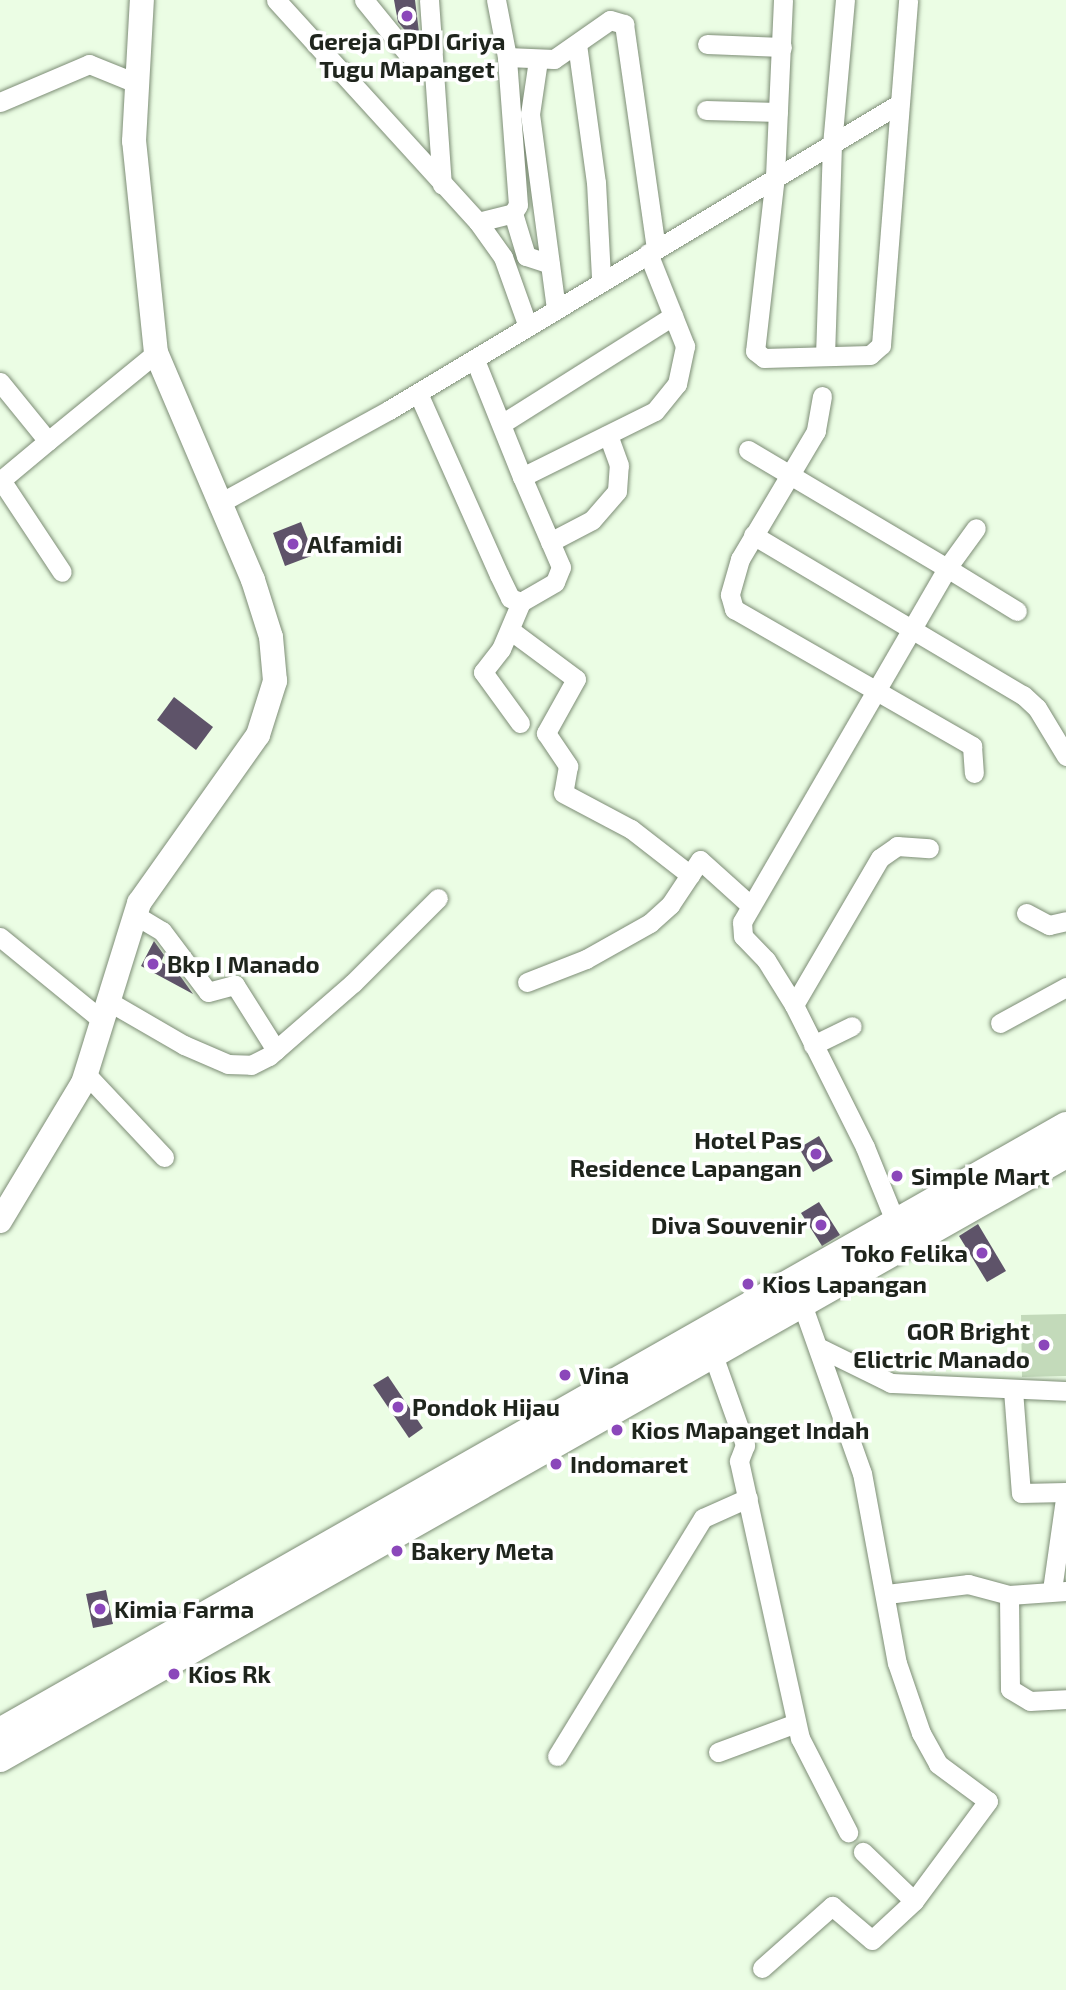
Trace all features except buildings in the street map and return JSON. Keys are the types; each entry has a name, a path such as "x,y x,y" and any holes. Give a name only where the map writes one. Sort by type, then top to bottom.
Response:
{"highway":[{"path":"1,1738 654,1374 895,1222 1066,1126"},
{"path":"654,1374 713,1355 1066,1154"}],"main road":[{"path":"0,1220 58,1131 86,1074 135,915 150,883 258,735 271,704 276,663 271,636 253,580 156,353 140,230 136,83 142,0"}],"street":[{"path":"276,0 478,222 503,257 528,327"},
{"path":"363,0 407,53 435,70"},
{"path":"429,0 442,185"},
{"path":"496,0 507,57 518,205 513,214 526,256"},
{"path":"783,0 773,183 755,351 764,358 870,355 881,345 897,105 908,0"},
{"path":"825,356 832,148 845,0"},
{"path":"507,57 554,59 610,20 624,24 652,251 685,346 677,384 655,411 522,477"},
{"path":"577,44 596,182 601,278"},
{"path":"707,44 782,47"},
{"path":"538,60 530,114 556,309"},
{"path":"0,102 89,64 136,83"},
{"path":"218,503 475,360 601,278 773,183 897,105"},
{"path":"706,110 778,112"},
{"path":"478,222 513,214"},
{"path":"503,257 526,256 551,264"},
{"path":"503,423 673,316"},
{"path":"62,572 0,480 156,353"},
{"path":"475,360 503,423 561,574 521,602 510,630 482,672 520,723"},
{"path":"0,382 48,441"},
{"path":"418,393 510,598 521,602"},
{"path":"822,396 817,432 753,535 734,579 734,609 972,746 974,773"},
{"path":"550,542 592,520 617,491 618,465 608,435"},
{"path":"748,450 1017,611"},
{"path":"895,1222 865,1147 794,1005 777,975 743,936 750,905 947,568 976,528"},
{"path":"753,535 1023,695 1037,708 1066,756"},
{"path":"510,630 576,679 546,733 568,766 563,793 631,829 690,875"},
{"path":"794,1005 880,858 897,846 929,848"},
{"path":"527,982 586,959 650,923 700,860 750,905"},
{"path":"0,937 105,1011 228,1064 251,1065 276,1050 438,898"},
{"path":"1026,913 1049,925 1066,921"},
{"path":"135,915 162,931 208,992 235,985 276,1050"},
{"path":"1000,1023 1066,987"},
{"path":"813,1045 852,1026"},
{"path":"86,1074 163,1157"},
{"path":"762,1968 832,1906 872,1940 914,1901 988,1801 938,1764 927,1747 897,1662 887,1594 862,1473 822,1349 802,1304"},
{"path":"822,1349 891,1383 1066,1391"},
{"path":"713,1355 745,1445 739,1459 796,1724 806,1755 848,1832"},
{"path":"887,1594 968,1584 1009,1595 1059,1590 1066,1492 1021,1493 1013,1390"},
{"path":"557,1756 703,1518 748,1499"},
{"path":"1009,1595 1010,1689 1030,1701 1066,1699"},
{"path":"718,1752 796,1724"},
{"path":"863,1852 914,1901"}],"green space":[{"name":"GOR Bright Elictric Manado","path":"1066,1314 1066,1376 1022,1377 1021,1315"}],"place":[{"name":"Gereja GPDI Griya Tugu Mapanget","path":"407,16"},
{"name":"Alfamidi","path":"293,544"},
{"name":"Bkp I Manado","path":"153,964"},
{"name":"Hotel Pas Residence Lapangan","path":"816,1154"},
{"name":"Simple Mart","path":"897,1176"},
{"name":"Diva Souvenir","path":"821,1225"},
{"name":"Toko Felika","path":"982,1253"},
{"name":"Kios Lapangan","path":"748,1284"},
{"name":"GOR Bright Elictric Manado","path":"1044,1345"},
{"name":"Vina","path":"565,1375"},
{"name":"Pondok Hijau","path":"398,1407"},
{"name":"Kios Mapanget Indah","path":"617,1430"},
{"name":"Indomaret","path":"556,1464"},
{"name":"Bakery Meta","path":"397,1551"},
{"name":"Kimia Farma","path":"100,1609"},
{"name":"Kios Rk","path":"174,1674"}]}
